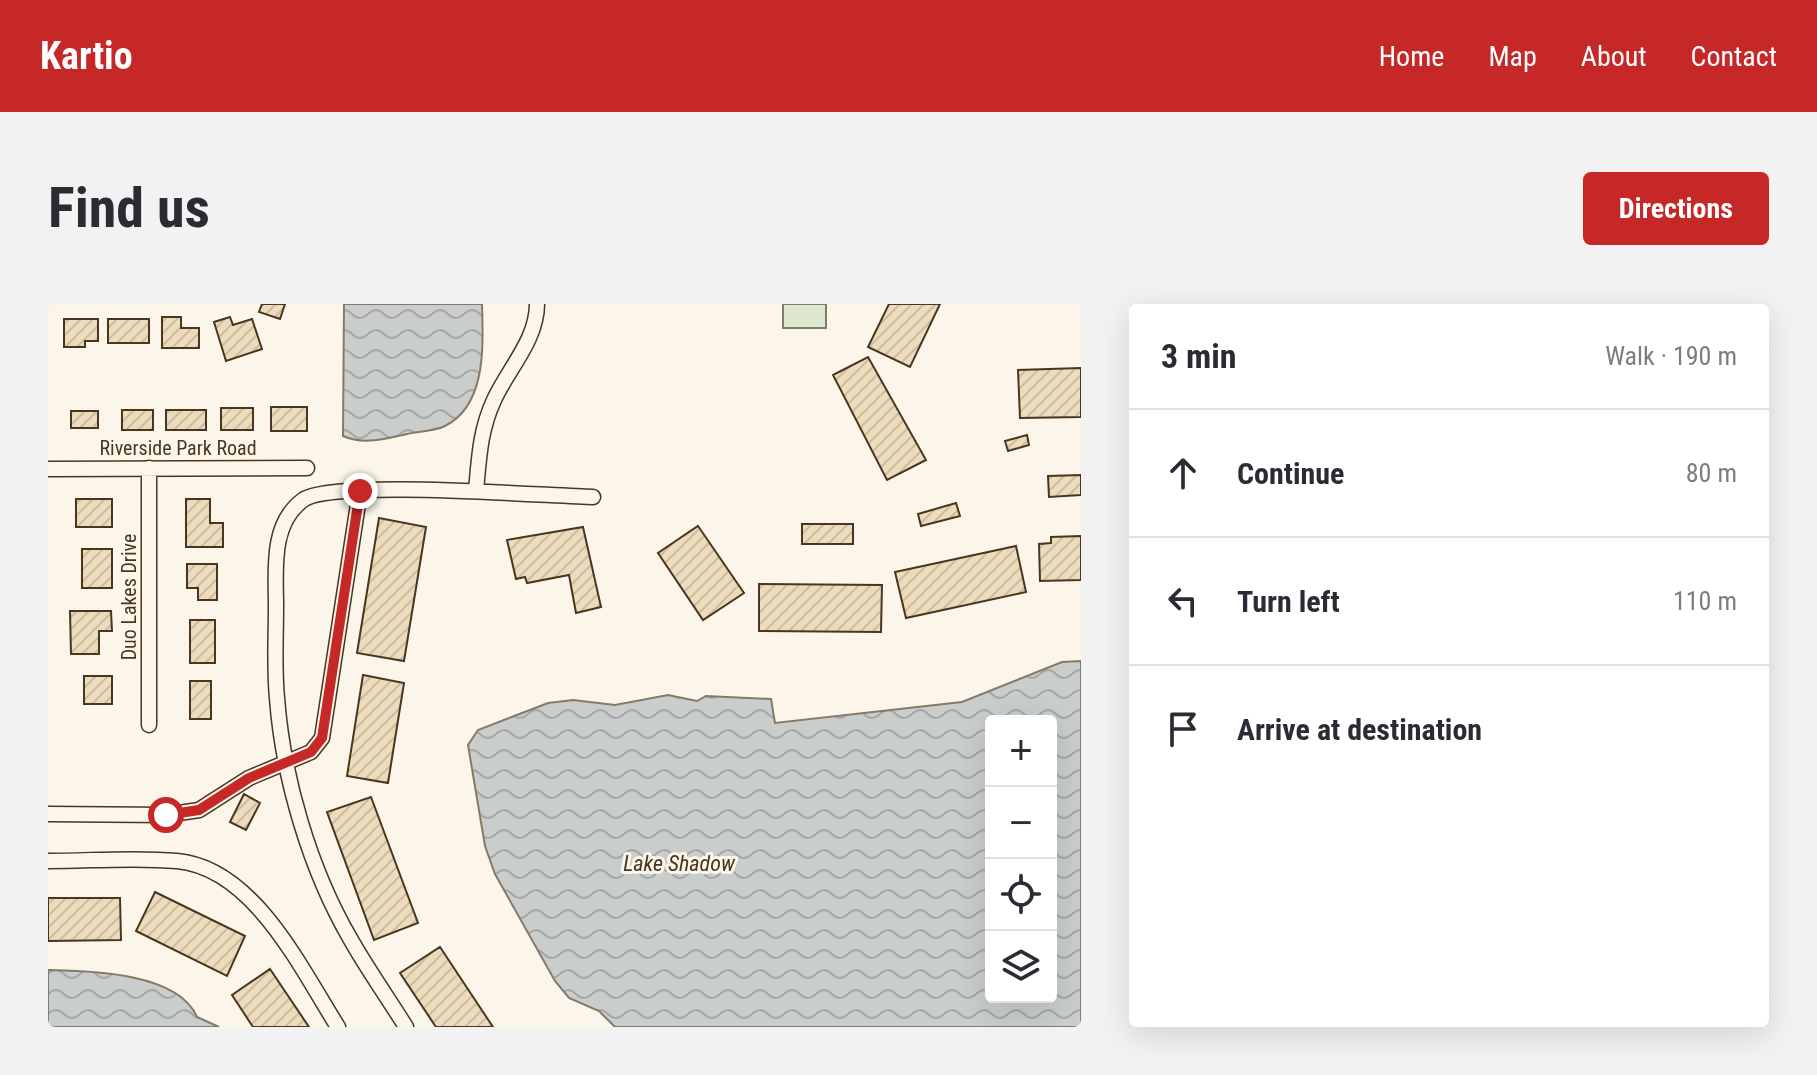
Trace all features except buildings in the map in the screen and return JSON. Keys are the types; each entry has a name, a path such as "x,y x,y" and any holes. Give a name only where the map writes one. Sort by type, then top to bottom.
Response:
{"street":[{"path":"476,491 480,435 495,398 524,349 537,304"},
{"name":"Duo Lakes Drive","path":"149,468 149,725"},
{"name":"Riverside Park Road","path":"48,469 307,468"},
{"path":"48,814 166,815 199,810 249,778 311,752 322,738 360,491"},
{"path":"406,1027 343,925 306,836 286,760 277,698 276,550 286,517 305,498 360,491 476,491 593,497"},
{"path":"48,861 179,861 206,867 234,882 285,944 338,1027"}],"green space":[{"path":"783,304 826,304 826,328 783,328"}],"water":[{"path":"344,304 482,304 480,372 469,404 459,416 440,428 380,439 366,441 343,436"},
{"name":"Lake Shadow","path":"1081,661 1081,1027 615,1027 599,1011 569,998 555,981 495,874 485,846 468,745 478,730 548,703 573,700 615,705 668,695 697,701 706,696 771,699 775,723 962,702 1062,662"},
{"path":"48,970 108,973 152,983 171,991 187,1002 197,1017 219,1027 53,1027 48,1025"}],"route":[{"path":"166,815 199,810 249,778 311,752 322,738 360,491"}]}
